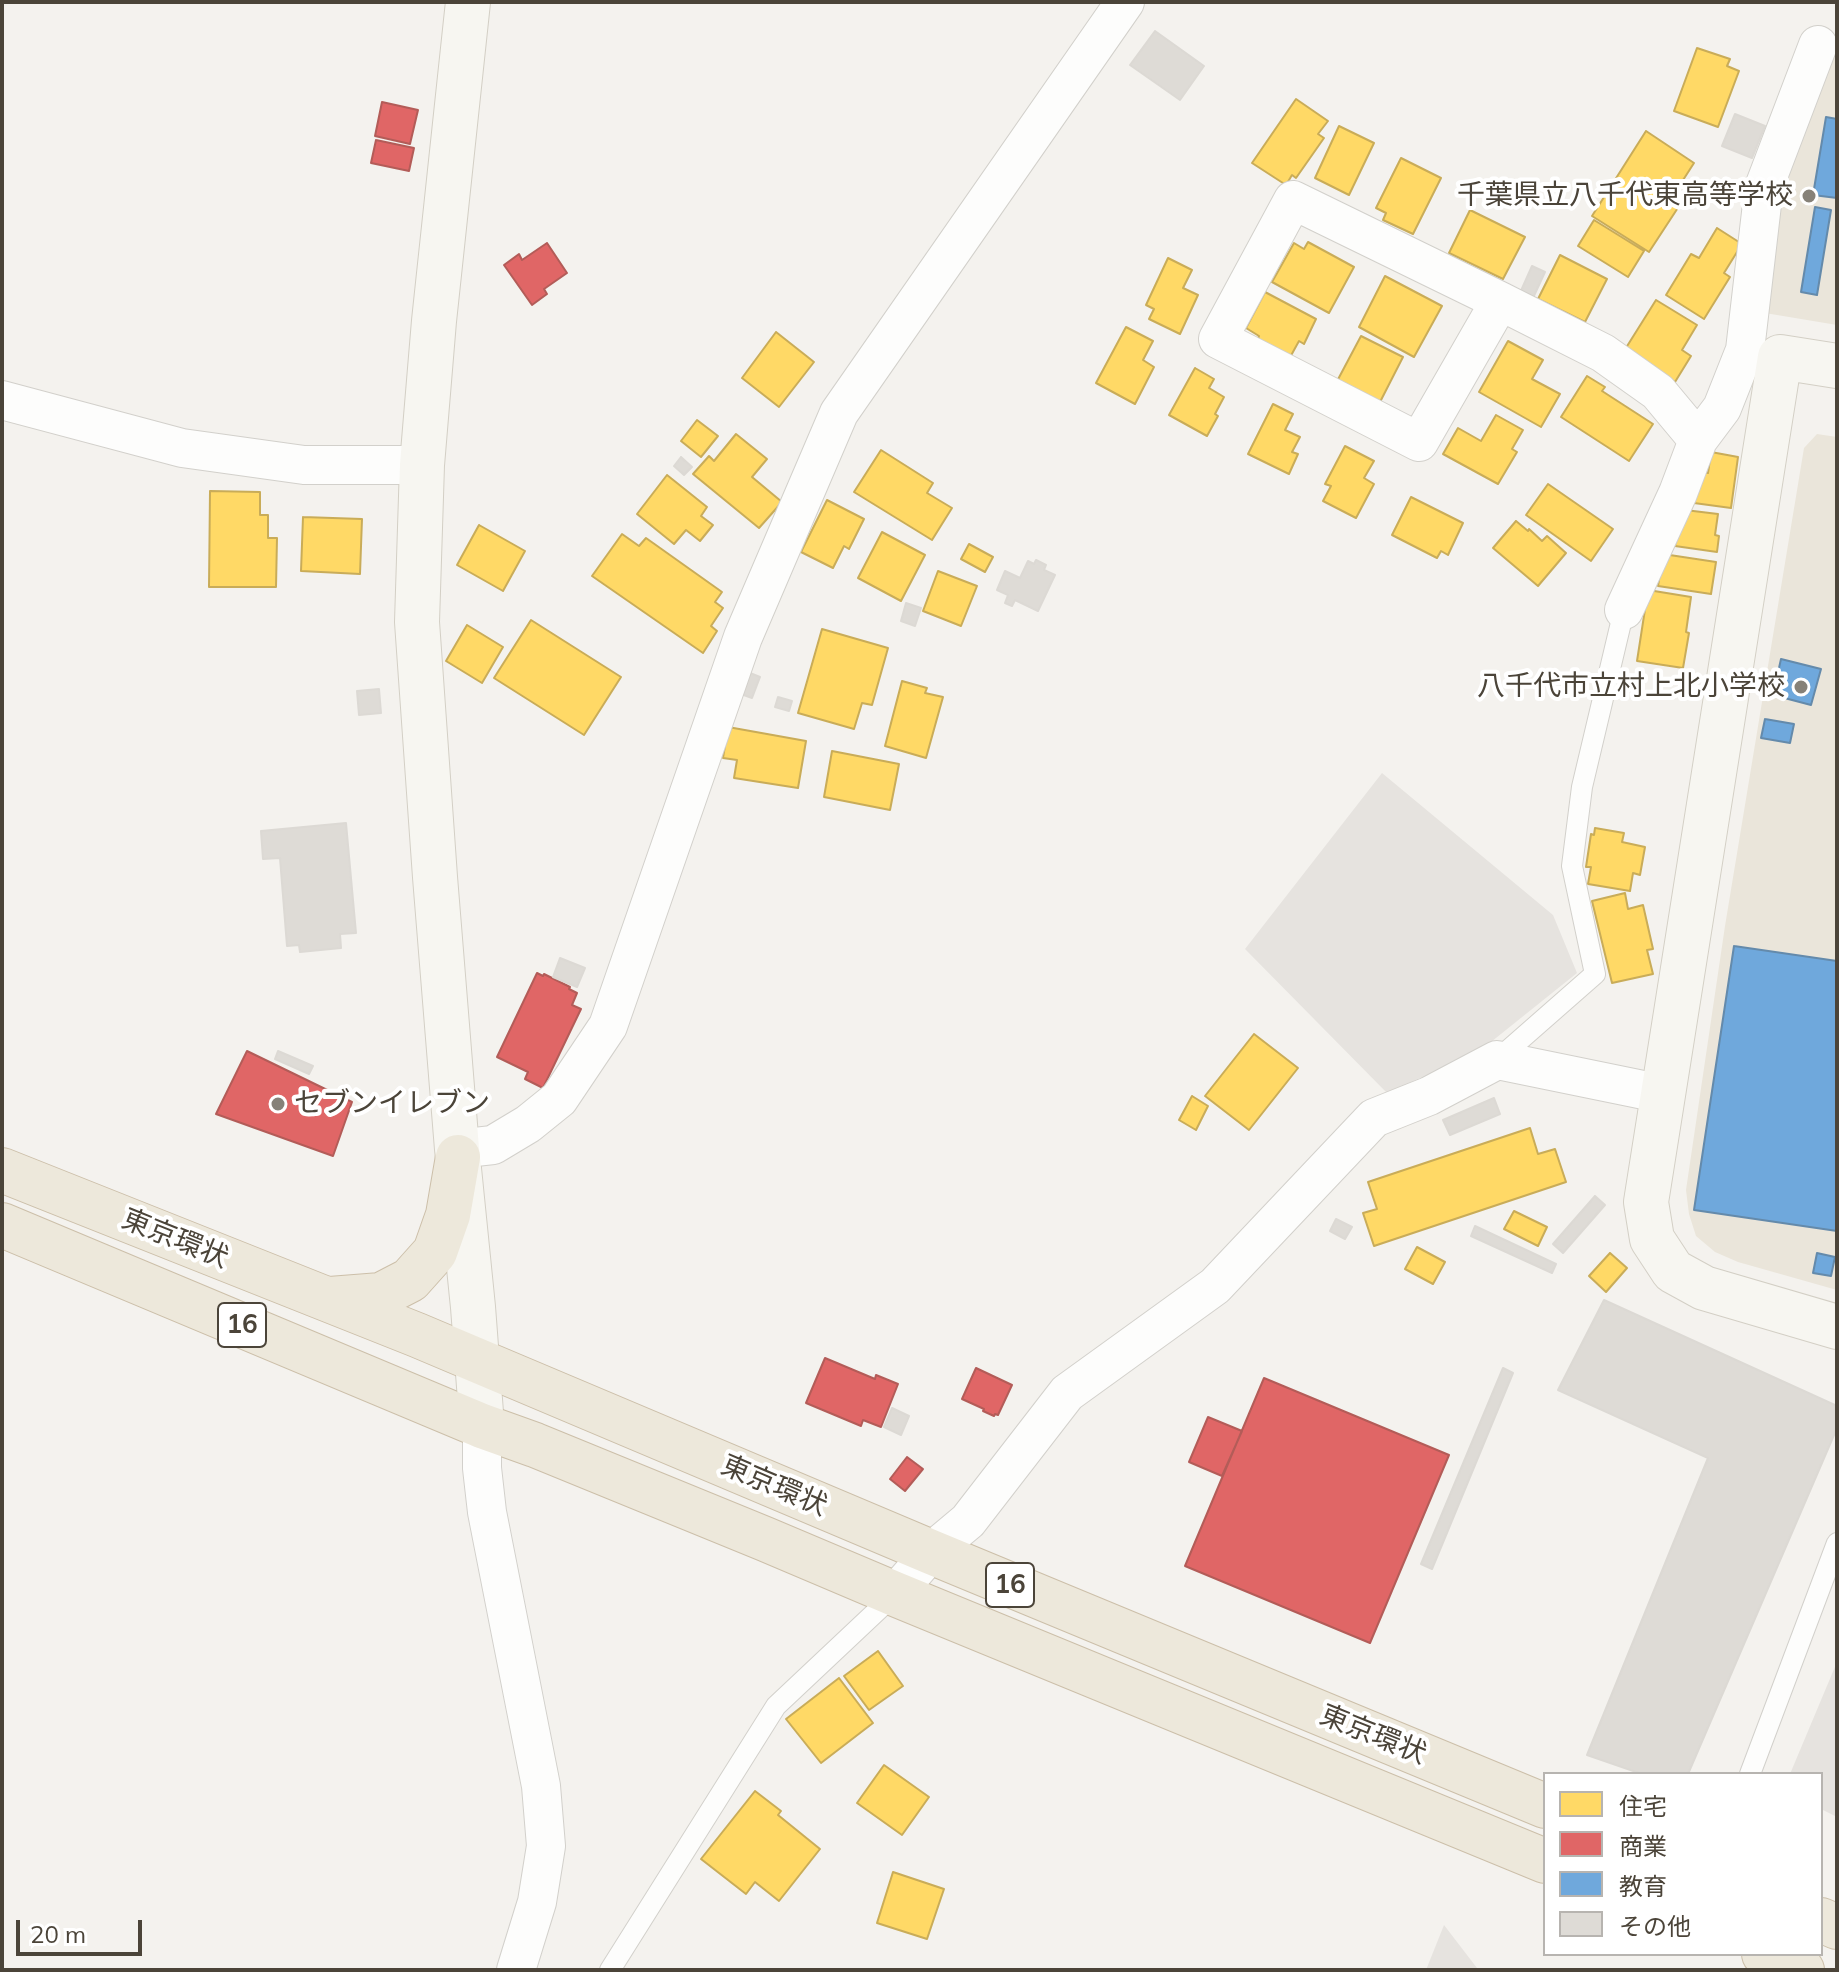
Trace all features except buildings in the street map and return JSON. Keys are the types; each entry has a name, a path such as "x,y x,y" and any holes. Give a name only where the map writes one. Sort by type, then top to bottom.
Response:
{"highway":[{"path":"327,1299 381,1295 410,1280 435,1252 448,1215 458,1153"},
{"name":"東京環状","path":"2,1170 477,1360 1543,1805"},
{"name":"東京環状","path":"2,1225 482,1426 751,1533 1543,1860"},
{"path":"1769,1956 1802,1970"}],"street":[{"path":"468,2 422,465 417,622 477,1360 482,1468 487,1512 541,1786 546,1846 537,1902 516,1970"},
{"path":"458,1153 493,1145 528,1124 559,1099 608,1026 743,637 839,413 1125,2"},
{"path":"1818,45 1764,187 1762,354 1646,1202 1652,1239 1673,1271 1704,1288 1837,1327"},
{"path":"1500,301 1419,442 1218,339 1293,200 1500,301 1603,353 1658,392 1698,440"},
{"path":"1762,354 1837,366"},
{"path":"1624,610 1678,493 1698,440 1762,354"},
{"path":"2,400 182,448 304,465 422,465"},
{"path":"895,1594 931,1552 968,1521 1067,1393 1215,1286 1374,1118 1429,1096 1497,1060 1663,1094"}],"lane":[{"path":"1497,1060 1595,974 1572,866 1582,787 1624,610"},
{"path":"1751,1772 1837,1543"},
{"path":"610,1970 776,1706 895,1594"}],"shaded area":[{"name":"千葉県立八千代東高等学校","path":"1837,39 1837,325 1765,313 1773,232 1790,161"},
{"name":"八千代市立村上北小学校","path":"1817,434 1837,437 1837,1290 1738,1262 1715,1252 1696,1236 1686,1190 1725,926 1804,448"},
{"path":"1382,773 1553,915 1577,973 1481,1050 1387,1093 1245,949"},
{"path":"1837,1662 1837,1817 1823,1810 1823,1772 1791,1772"},
{"path":"1444,1925 1477,1968 1475,1970 1426,1970"}],"place":[{"name":"千葉県立八千代東高等学校","path":"1809,196"},
{"name":"八千代市立村上北小学校","path":"1801,687"},
{"name":"セブンイレブン","path":"278,1104"}]}
